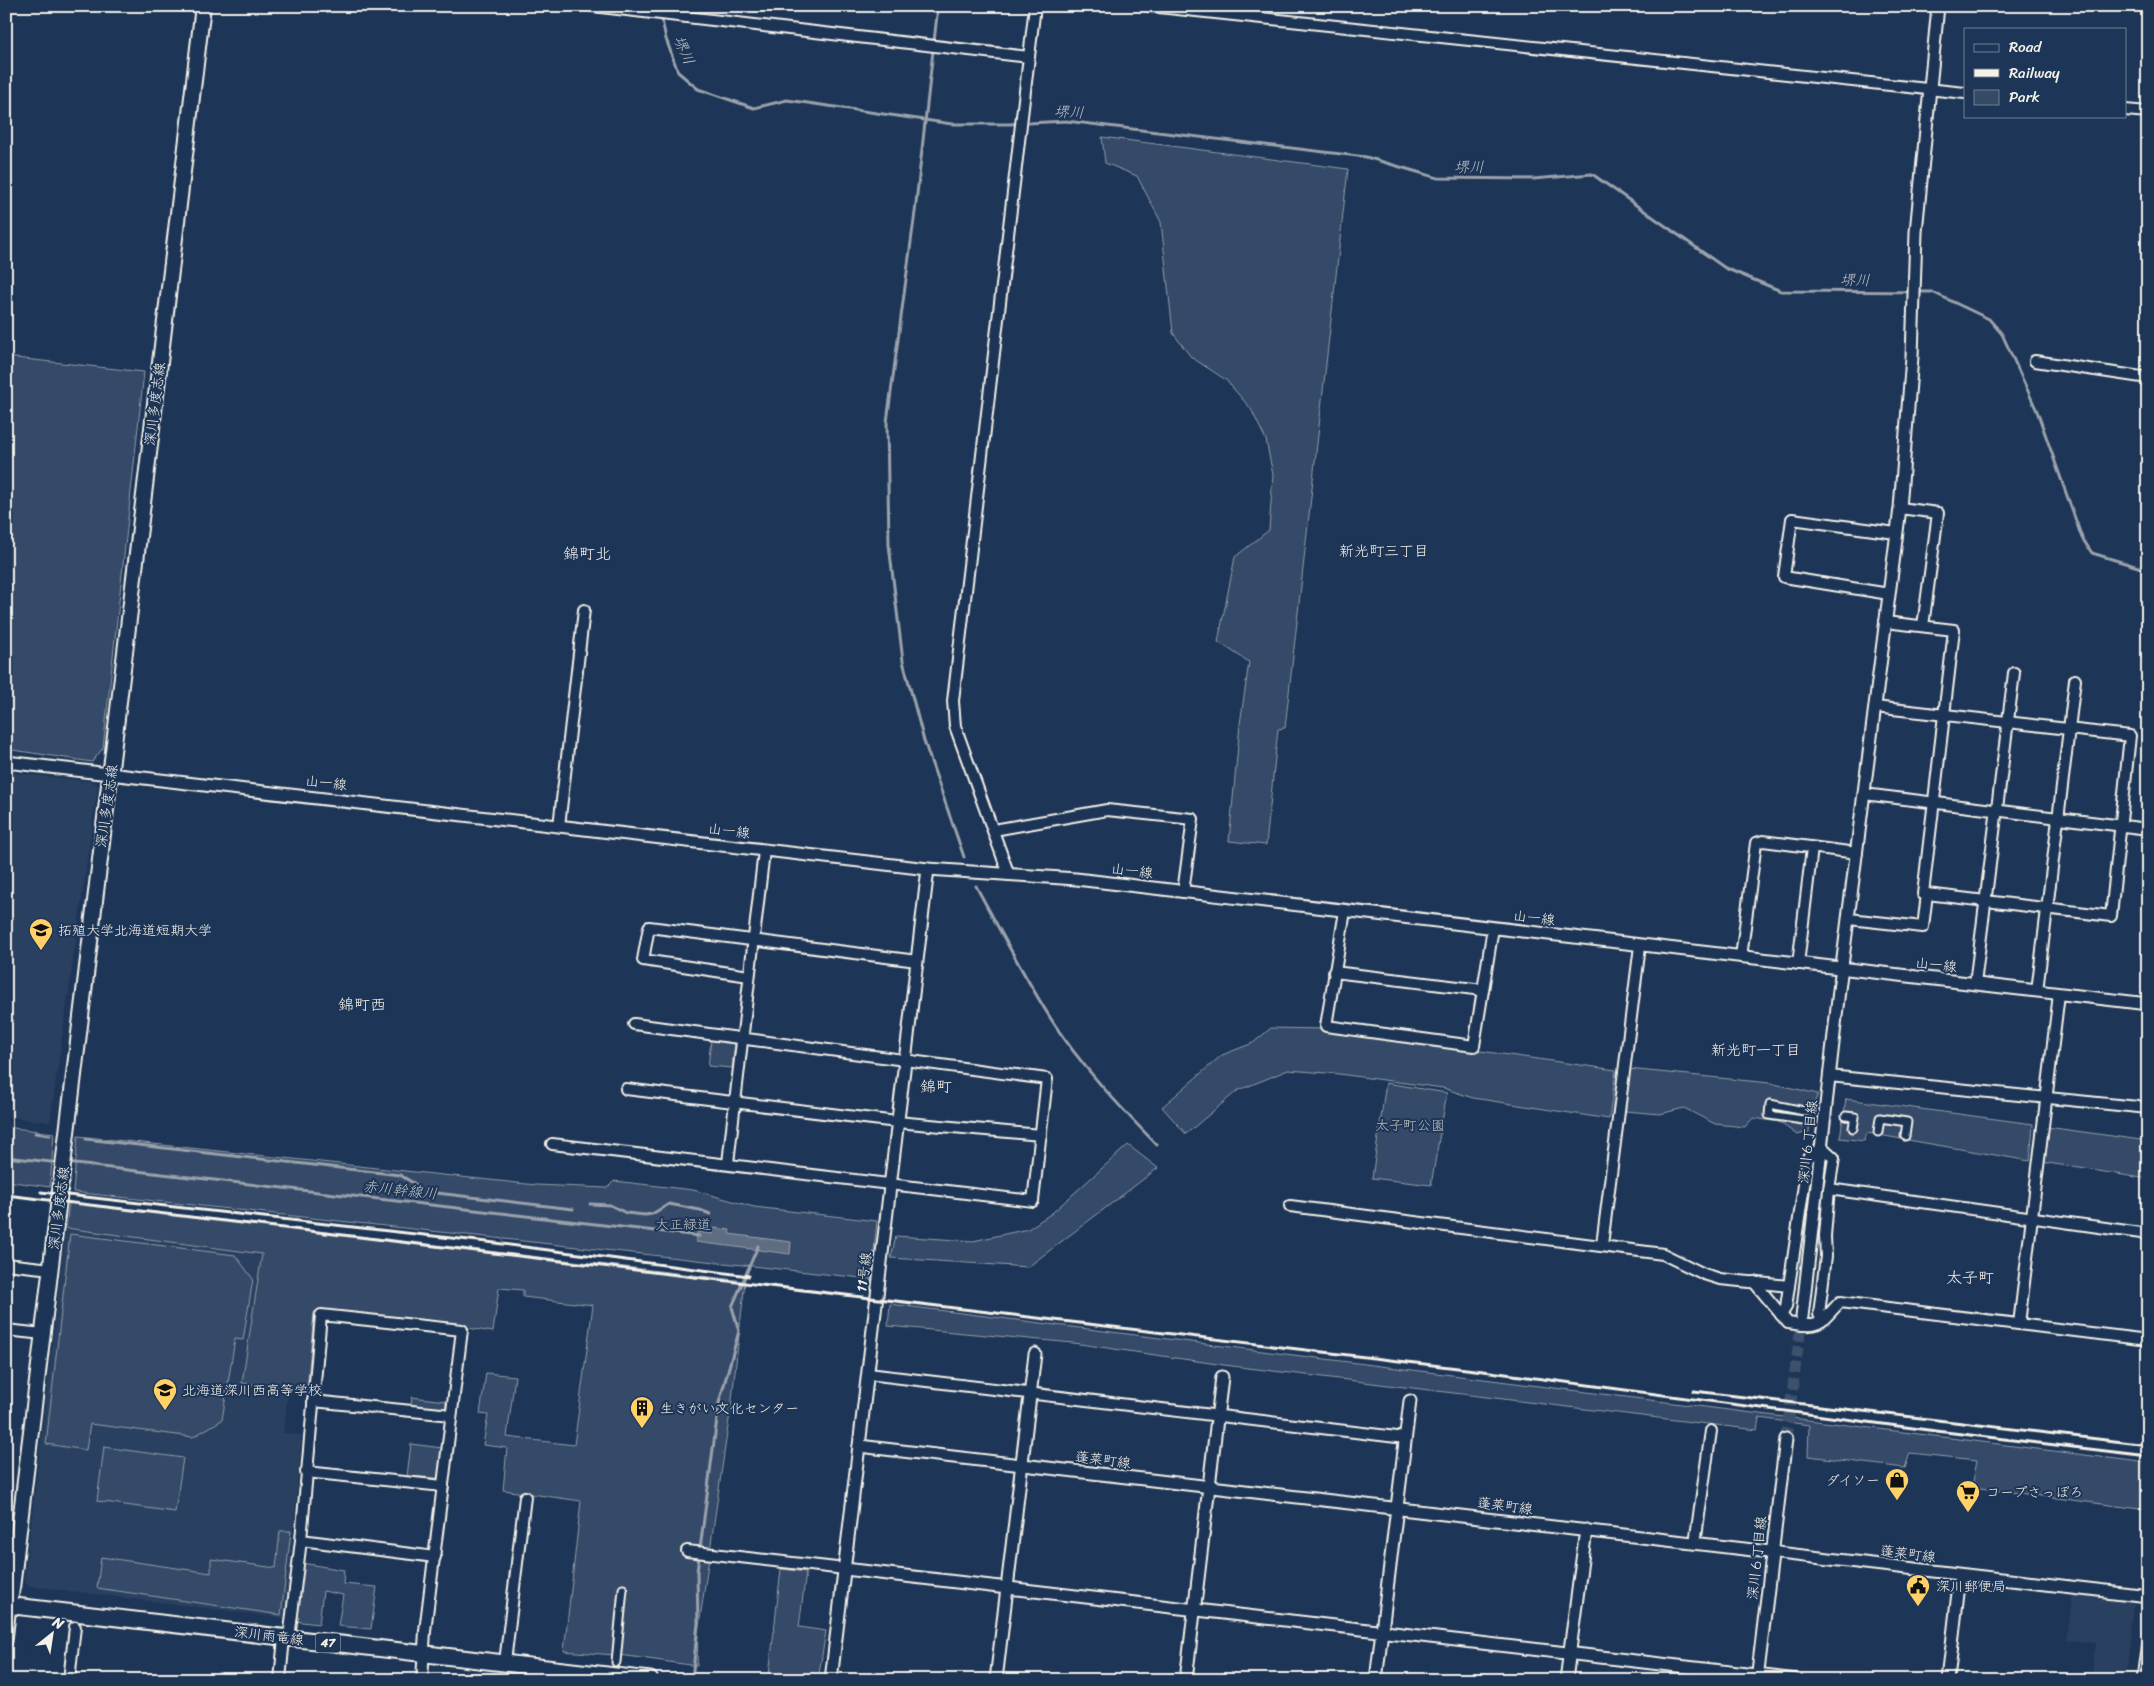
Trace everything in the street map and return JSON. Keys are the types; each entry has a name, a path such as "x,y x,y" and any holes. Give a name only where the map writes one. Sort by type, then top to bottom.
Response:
{"main road":[{"name":"深川多度志線","path":"8,1605 51,1269 203,6"},
{"name":"深川雨竜線","path":"8,1605 650,1680"}],"street":[{"path":"592,6 1029,57"},
{"path":"1009,875 955,726 953,701 1035,6"},
{"path":"1149,6 1964,93"},
{"name":"深川６丁目線","path":"1802,1317 1848,919 1900,508 1912,358 1916,232 1938,6"},
{"path":"2126,110 2148,112"},
{"path":"2036,361 2148,378"},
{"path":"1900,508 1938,513 1923,626"},
{"path":"1889,594 1784,577 1792,519 1896,532"},
{"path":"559,826 584,610"},
{"path":"1875,708 1942,715 2069,731 2130,736 2119,825 2111,916 1923,894 1942,715 1954,630 1885,622"},
{"path":"1975,984 2006,723 2014,674"},
{"path":"2037,992 2075,680"},
{"name":"山一線","path":"6,762 928,869 1076,879 2148,1004"},
{"path":"1864,794 2148,829"},
{"path":"994,830 1107,810 1193,819 1183,892"},
{"path":"1741,957 1756,843 1763,841 1857,853"},
{"path":"1798,964 1812,848"},
{"path":"728,1163 764,851"},
{"name":"11号線","path":"831,1680 928,869"},
{"path":"1848,919 1923,926 1927,894"},
{"path":"1345,911 1326,1026 1474,1046 1493,928"},
{"path":"749,976 643,960 649,927 753,942 917,960"},
{"path":"1602,1245 1640,946"},
{"path":"1334,972 1483,990"},
{"path":"2019,1324 2059,994"},
{"path":"552,1144 728,1163 1033,1201 1046,1079 634,1024"},
{"path":"1829,1076 2148,1108"},
{"path":"626,1089 734,1100 897,1122 1041,1136"},
{"path":"1803,1120 1769,1115 1770,1104 1804,1111"},
{"path":"1846,1116 1854,1117 1853,1128"},
{"path":"1878,1132 1880,1118 1907,1122 1905,1136"},
{"path":"1780,1315 1786,1307 1808,1158 1822,1147 1834,1158 1829,1189 1825,1236 1826,1256 1819,1314 1822,1321"},
{"path":"1829,1189 2148,1234"},
{"path":"1290,1206 1663,1254 1704,1274 1720,1279 1789,1286"},
{"path":"6,1264 51,1269"},
{"path":"1754,1282 1788,1323 1813,1326 1822,1321 1840,1302 2148,1340"},
{"path":"280,1680 301,1540 321,1315 462,1330 425,1632 422,1680"},
{"path":"6,1330 43,1334"},
{"path":"996,1680 1035,1354"},
{"path":"868,1374 1218,1414 1405,1438"},
{"path":"1186,1680 1222,1377"},
{"path":"313,1401 451,1415"},
{"path":"1376,1680 1410,1401"},
{"path":"1695,1543 1710,1431"},
{"name":"深川６丁目線","path":"1758,1678 1786,1439"},
{"name":"蓬莱町線","path":"860,1446 1586,1530 1774,1554 2148,1596"},
{"path":"306,1472 443,1486"},
{"path":"505,1662 525,1497"},
{"path":"1566,1680 1586,1530"},
{"path":"301,1540 435,1557"},
{"path":"687,1551 1194,1611 1382,1630 1758,1678 1798,1680"},
{"path":"1948,1680 1960,1575"},
{"path":"616,1662 623,1589"},
{"path":"6,1641 8,1605"},
{"path":"69,1680 75,1627"},
{"path":"2143,1680 2148,1642"}],"shaded area":[{"name":"拓殖大学北海道短期大学","path":"6,772 94,782 98,785 50,1122 6,1117"},
{"name":"北海道深川西高等学校","path":"66,1228 262,1254 242,1383 289,1389 283,1433 302,1435 285,1618 29,1586 24,1582"},
{"path":"714,1228 730,1230 729,1234 791,1242 790,1254 696,1242 697,1232 713,1234"},
{"path":"2072,1589 2135,1596 2126,1679 2092,1675 2095,1643 2066,1640"}],"green space":[{"path":"1102,137 1348,169 1285,728 1278,729 1266,845 1229,841 1240,724 1249,662 1218,642 1235,557 1269,530 1273,475 1266,440 1251,409 1226,380 1191,357 1173,333 1161,222 1137,176 1105,163"},
{"path":"6,357 144,372 103,748 92,762 6,749"},
{"path":"1271,1028 1323,1029 1616,1070 1609,1119 1473,1098 1443,1088 1339,1074 1288,1070 1237,1091 1186,1134 1162,1107 1222,1055 1253,1043"},
{"path":"711,1040 735,1043 732,1068 708,1066"},
{"path":"1628,1069 1770,1083 1818,1094 1811,1111 1809,1132 1797,1135 1779,1122 1753,1118 1745,1127 1715,1124 1684,1108 1660,1114 1625,1111"},
{"name":"太子町公園","path":"1386,1083 1447,1093 1431,1185 1372,1178"},
{"path":"1846,1099 2033,1124 2030,1161 1867,1133 1864,1141 1840,1138"},
{"path":"6,1127 54,1133 50,1187 6,1181"},
{"path":"2047,1127 2148,1141 2148,1179 2042,1162"},
{"name":"大正緑道","path":"78,1136 536,1185 607,1188 614,1181 693,1190 754,1207 877,1221 871,1279 73,1192"},
{"path":"1128,1145 1158,1168 1028,1267 891,1258 896,1236 973,1241 1028,1229 1052,1213"},
{"path":"69,1202 745,1281 732,1399 698,1633 697,1666 627,1656 564,1651 581,1501 503,1490 507,1448 483,1445 488,1415 480,1414 486,1373 515,1376 507,1437 574,1445 593,1305 523,1297 523,1290 499,1288 493,1332 411,1319 314,1312 307,1391 242,1383 262,1254 66,1228"},
{"path":"70,1234 235,1255 253,1279 243,1340 235,1339 222,1420 193,1437 90,1424 86,1450 46,1444"},
{"path":"890,1304 2148,1463 2148,1510 1972,1487 1977,1460 1910,1453 1905,1468 1808,1456 1809,1425 1759,1418 1757,1430 1224,1365 1073,1343 888,1326"},
{"path":"412,1397 446,1401 445,1410 411,1405"},
{"path":"411,1444 442,1448 438,1478 407,1476"},
{"path":"104,1447 183,1458 175,1512 97,1501"},
{"path":"280,1531 291,1531 281,1615 97,1588 101,1557 211,1573 211,1559 276,1568"},
{"path":"302,1563 344,1570 343,1584 377,1587 371,1629 338,1626 343,1595 323,1591 319,1624 293,1621"},
{"path":"781,1569 806,1572 799,1627 826,1631 818,1680 769,1675"}],"waterway":[{"name":"堺川","path":"659,6 666,39 678,72 698,89 754,108 787,100 952,124 1066,121 1366,157 1438,178 1533,179 1592,174 1725,268 1781,291 1932,292 1989,319 2002,334 2037,411 2082,538 2092,553 2148,570"},
{"path":"938,6 915,212 887,422 889,545 903,661 924,741 964,857"},
{"path":"976,886 1022,970 1062,1036 1101,1085 1157,1145"},
{"path":"35,1133 50,1135"},
{"path":"86,1139 400,1175 415,1184"},
{"name":"赤川幹線川","path":"6,1157 60,1163"},
{"name":"赤川幹線川","path":"67,1163 699,1236"},
{"path":"428,1192 573,1209"},
{"path":"590,1204 610,1205 626,1213 645,1215 652,1214 669,1204 700,1210 710,1214"},
{"path":"692,1680 698,1623 697,1572 719,1403 739,1331 732,1307 758,1246"}],"tunnel":[{"path":"1786,1439 1802,1317"}],"railway":[{"path":"41,1192 487,1242 749,1276"},
{"path":"6,1195 1483,1371 1928,1430 2148,1456"},
{"path":"1694,1391 2148,1445"}],"place":[{"name":"拓殖大学北海道短期大学","path":"41,951"},
{"name":"北海道深川西高等学校","path":"165,1411"},
{"name":"生きがい文化センター","path":"642,1429"},
{"name":"ダイソー","path":"1897,1501"},
{"name":"コープさっぽろ","path":"1968,1513"},
{"name":"深川郵便局","path":"1918,1607"}],"district":[{"name":"新光町三丁目","path":"1384,551"},
{"name":"錦町北","path":"587,553"},
{"name":"錦町西","path":"362,1004"},
{"name":"新光町一丁目","path":"1756,1050"},
{"name":"錦町","path":"936,1086"},
{"name":"太子町","path":"1970,1277"}]}
